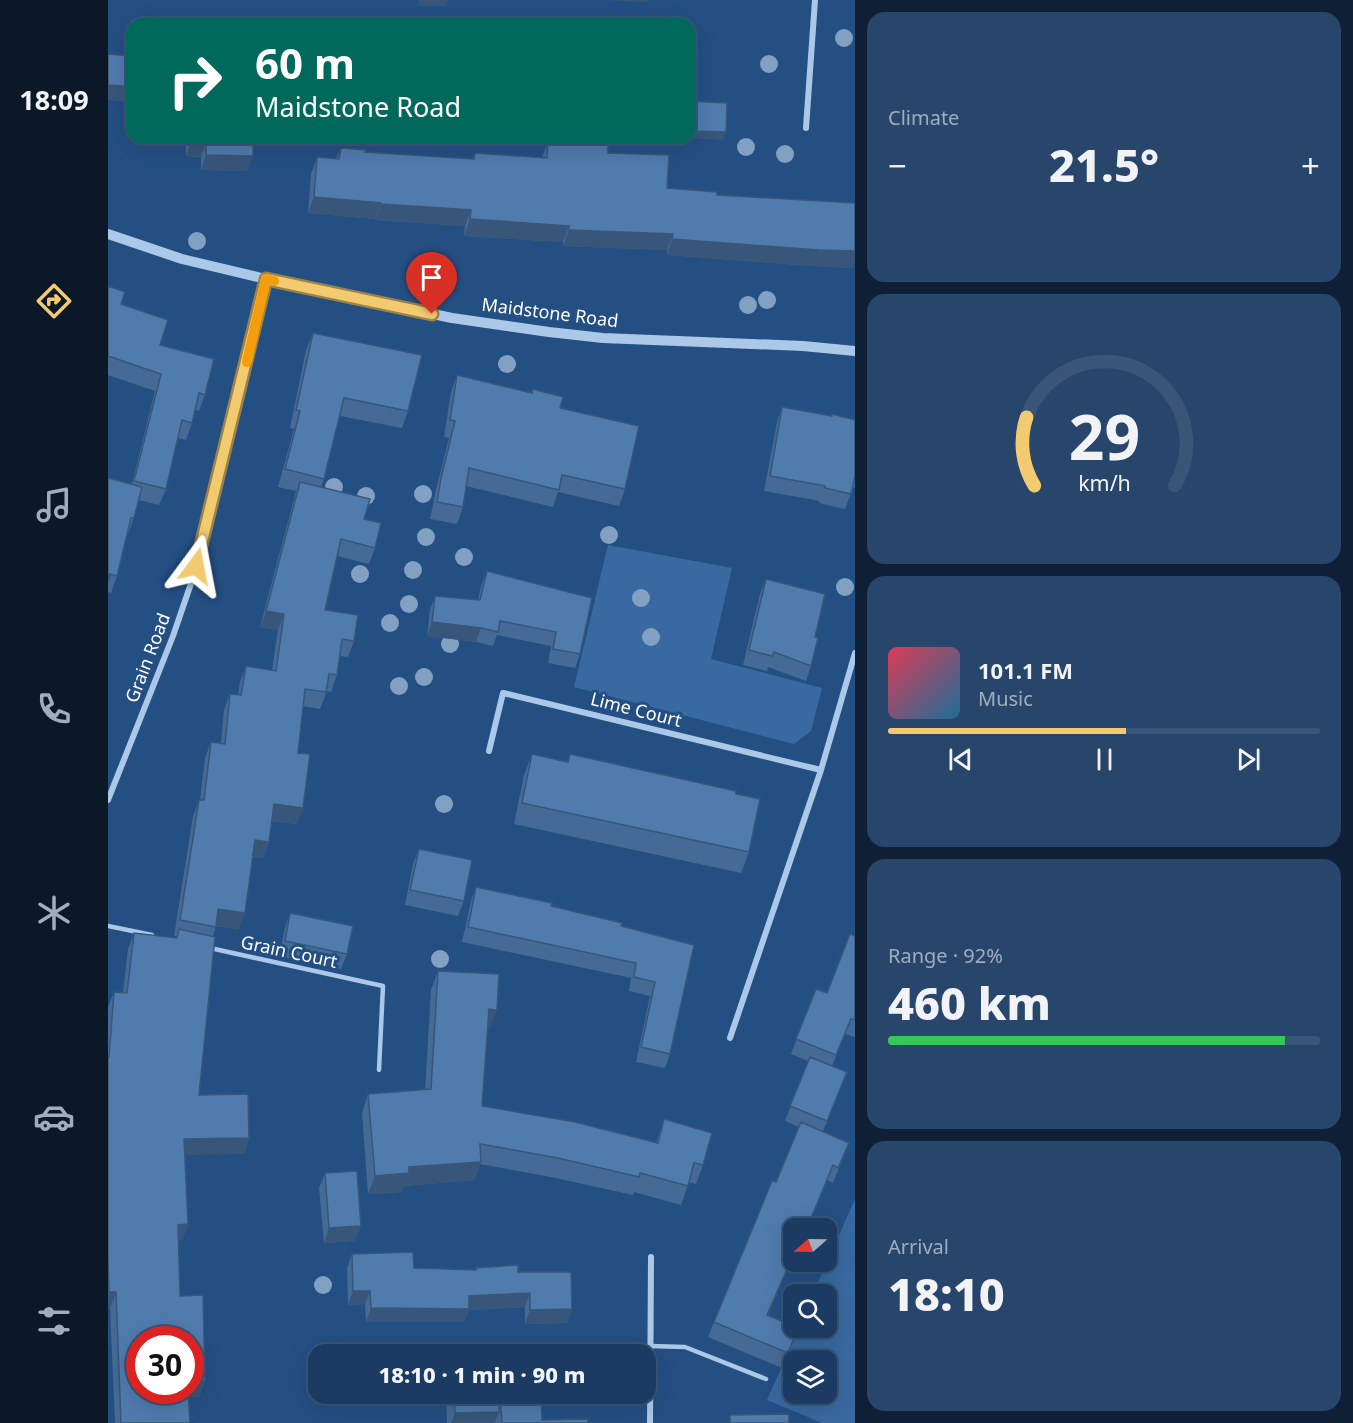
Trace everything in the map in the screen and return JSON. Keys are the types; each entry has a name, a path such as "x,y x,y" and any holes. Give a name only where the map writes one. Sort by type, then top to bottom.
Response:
{"street":[{"path":"806,128 815,0"},
{"name":"Maidstone Road","path":"108,234 182,259 452,318 603,338 791,345 855,351"},
{"name":"Grain Road","path":"108,800 173,636 196,566 266,279"},
{"path":"730,1038 821,770 855,653"},
{"name":"Lime Court","path":"489,751 503,693 821,770"},
{"path":"650,1344 651,1257"},
{"path":"649,1404 650,1423"}],"lane":[{"path":"108,926 154,936"},
{"name":"Grain Court","path":"200,946 383,986 379,1070"},
{"path":"656,1346 685,1347 766,1379"}],"shaded area":[{"path":"608,545 732,568 711,659 822,688 811,731 794,744 574,687"},
{"path":"855,1199 855,1423 822,1423 767,1400 783,1364 783,1404 837,1404 837,1350 789,1350 795,1338 837,1338 837,1284 817,1284 823,1272 837,1272 837,1240"}],"building":[{"path":"108,54 126,56 126,86 108,85"},
{"path":"696,101 727,103 726,132 696,131"},
{"path":"206,144 253,144 253,156 206,155"},
{"path":"548,144 608,145 608,153 669,155 667,188 717,192 717,195 855,203 855,251 672,239 673,234 569,230 569,226 470,219 471,210 314,197 317,157 339,159 341,148 366,150 365,152 474,159 475,153 547,158"},
{"path":"108,286 125,292 121,304 168,320 160,345 214,359 205,395 199,393 192,423 182,420 166,489 134,481 161,374 108,356"},
{"path":"313,333 422,355 408,411 344,398 324,479 285,469 300,411 296,410"},
{"path":"457,375 532,393 533,389 563,397 560,408 639,426 625,489 562,475 559,490 469,468 463,507 437,502 455,421 450,420"},
{"path":"782,407 832,416 832,414 855,420 855,476 851,494 825,488 825,486 770,476"},
{"path":"108,478 142,487 134,518 131,518 117,576 110,574 108,582"},
{"path":"300,482 370,499 364,519 381,523 375,548 341,539 325,610 358,615 354,641 342,639 337,675 329,674 326,692 305,689 298,753 310,754 303,808 274,804 269,842 255,840 245,913 218,909 216,927 180,920 199,800 204,800 211,742 225,744 230,694 241,695 246,666 276,671 284,614 266,611"},
{"path":"487,571 592,598 580,654 553,649 556,632 500,621 498,632 432,622 435,596 480,600"},
{"path":"766,579 825,594 811,666 774,652 772,656 749,650"},
{"path":"532,754 568,762 570,754 736,791 736,794 760,799 749,852 522,803"},
{"path":"419,849 472,860 464,901 410,890"},
{"path":"476,887 552,903 551,906 622,923 621,926 694,945 670,1054 641,1047 655,982 634,977 636,963 468,927"},
{"path":"290,913 353,926 347,954 285,941"},
{"path":"179,929 215,937 199,1095 248,1094 249,1138 184,1139 188,1224 178,1225 180,1296 203,1295 204,1326 126,1326 126,1404 189,1404 190,1423 121,1423 116,1292 109,1292 108,1257 108,1057 114,992 127,993 134,933 177,938"},
{"path":"850,934 855,936 855,1020 851,1019 836,1055 796,1039 816,989 827,993"},
{"path":"438,971 499,974 497,1010 489,1009 482,1106 575,1122 658,1143 664,1119 712,1133 703,1165 694,1163 688,1186 640,1173 639,1177 558,1158 480,1144 481,1162 409,1167 409,1173 375,1176 368,1094 431,1089"},
{"path":"810,1057 847,1072 827,1121 790,1106"},
{"path":"801,1122 849,1143 838,1168 833,1165 811,1218 783,1218 783,1272 786,1272 767,1315 783,1322 783,1338 794,1338 789,1350 783,1351 714,1322 772,1181 776,1182"},
{"path":"357,1171 361,1226 329,1228 325,1173"},
{"path":"413,1252 414,1268 476,1270 476,1268 518,1265 518,1272 571,1272 572,1309 530,1310 530,1293 469,1296 469,1309 371,1308 370,1291 353,1291 352,1254"},
{"path":"455,1404 499,1404 499,1412 455,1413"},
{"path":"501,1404 541,1404 542,1420 588,1419 588,1423 502,1423"},
{"path":"789,1414 789,1423 730,1423 730,1415"}],"slow traffic":[{"path":"247,362 266,279 274,281"}],"route":[{"path":"196,566 266,279 432,314"}]}
